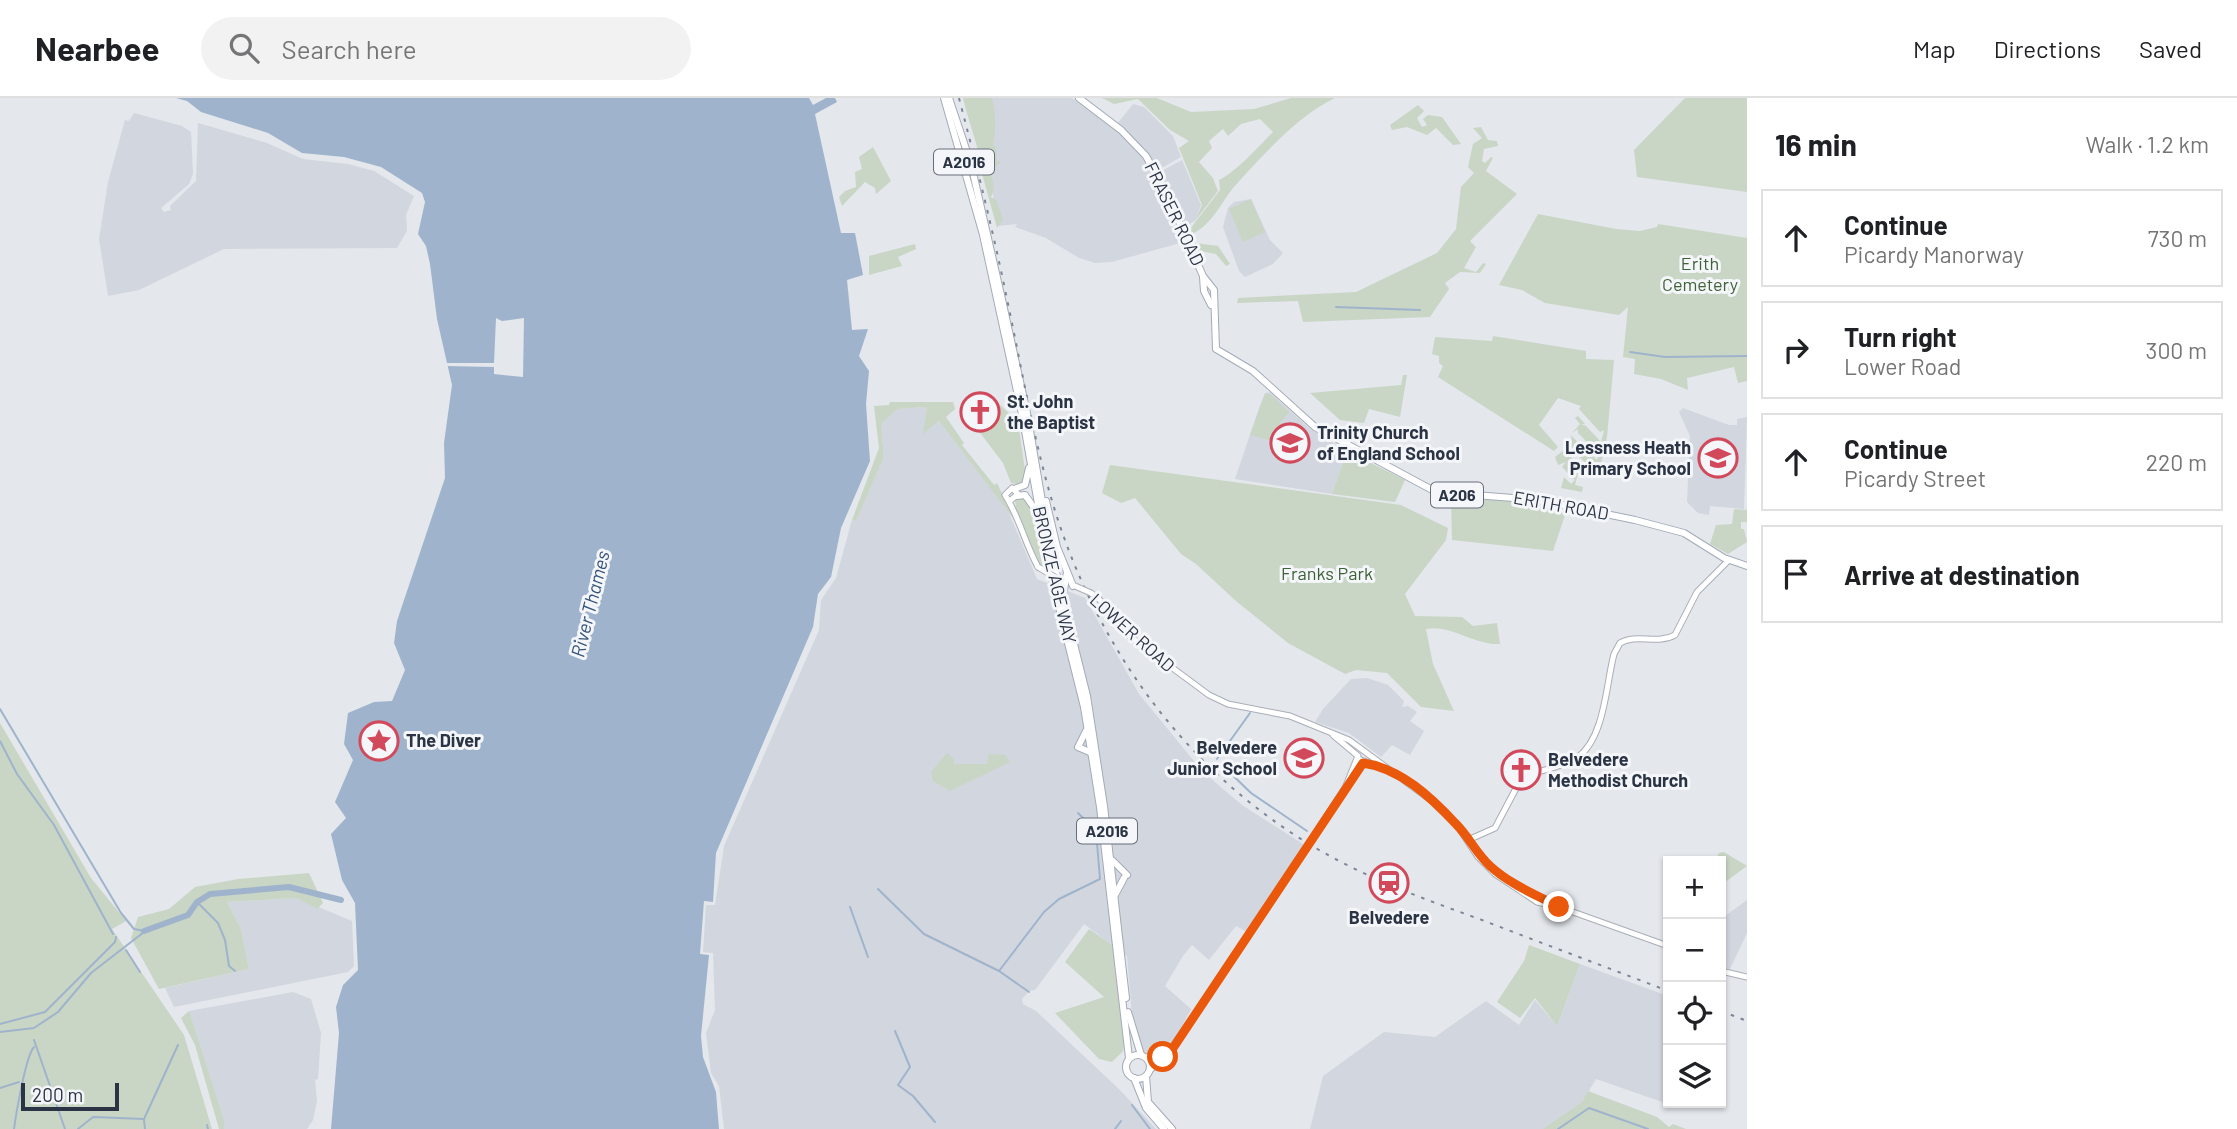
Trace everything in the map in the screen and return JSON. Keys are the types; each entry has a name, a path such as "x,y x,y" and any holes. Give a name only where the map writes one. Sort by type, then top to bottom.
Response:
{"main road":[{"name":"BRONZE AGE WAY","path":"947,98 971,164 1027,414 1055,570 1087,696 1129,1018 1143,1056"},
{"name":"FRASER ROAD","path":"1079,98 1121,130 1146,156 1169,199 1208,287 1217,350"},
{"name":"BRONZE AGE WAY","path":"985,235 1029,451 1039,521 1092,753 1129,1058"},
{"name":"ERITH ROAD","path":"1217,350 1253,371 1315,427 1436,492 1527,499 1629,518 1684,533 1729,560"},
{"path":"1014,489 1022,487 1028,481 1029,451"},
{"path":"1037,476 1067,572 1074,586 1065,592"},
{"name":"BRONZE AGE WAY","path":"1014,489 1014,498 1005,493 1014,489"},
{"path":"1014,498 1025,495 1033,502 1039,521"},
{"name":"LOWER ROAD","path":"1014,498 1022,534 1038,567 1061,581 1091,593 1128,635 1209,695 1228,704 1290,716 1334,735 1344,736 1432,801 1457,824 1490,870 1527,897 1663,944"},
{"path":"1468,840 1496,828 1521,779 1574,759 1587,747 1595,732 1614,654 1620,643 1632,638 1665,639 1675,635 1697,592 1729,560"},
{"name":"A206","path":"1729,560 1747,566"},
{"path":"1067,572 1061,581 1085,670 1087,696"},
{"path":"1087,728 1078,747 1092,753"},
{"name":"LOWER ROAD","path":"1334,735 1361,760 1394,772"},
{"path":"1134,1078 1140,1079 1169,1054 1366,754"},
{"path":"1361,760 1366,754"},
{"path":"1110,857 1125,876 1115,895"},
{"path":"1726,972 1747,977"},
{"path":"1164,1129 1146,1108 1134,1078 1126,1069 1129,1058 1158,1058 1169,1054"},
{"path":"1143,1056 1148,1072 1145,1091 1148,1102 1172,1129"}],"shaded area":[{"path":"988,98 1072,98 1119,132 1144,159 1182,239 1180,243 1112,262 1095,263 1079,258 1046,238 1015,227 1017,224 998,226 989,170 994,132"},
{"path":"1133,104 1144,107 1173,136 1181,157 1158,170 1118,123"},
{"path":"134,113 182,126 191,132 193,174 189,184 161,208 164,212 171,210 170,206 196,181 198,123 267,143 303,159 348,164 374,171 414,196 406,215 407,231 397,248 224,249 139,290 108,296 99,239 108,182 125,120 129,121"},
{"path":"1182,160 1201,205 1195,221 1185,226 1160,172"},
{"path":"1251,199 1270,240 1283,253 1273,264 1245,277 1239,271 1223,227 1228,208 1234,202"},
{"name":"Trinity Church of England School","path":"1270,392 1310,429 1347,451 1332,494 1235,479 1265,393"},
{"path":"927,407 924,433 939,421 1008,511 1037,579 1085,598 1139,694 1203,772 1242,805 1306,846 1247,932 1236,926 1209,960 1192,945 1183,956 1165,986 1191,1009 1174,1042 1162,1052 1145,1054 1134,1039 1127,956 1084,924 1035,990 1029,991 1022,999 1023,1004 1036,1011 1121,1091 1156,1129 724,1129 719,1086 711,1073 706,1033 715,1010 713,953 703,952 706,905 715,905 724,846 819,630 821,600 836,578 852,520 856,521 884,457 881,424 897,409"},
{"name":"Lessness Heath Primary School","path":"1683,408 1729,425 1737,425 1737,419 1747,417 1744,509 1710,506 1709,515 1698,513 1687,502 1690,436 1679,412"},
{"path":"1367,678 1388,685 1404,701 1402,707 1408,706 1417,712 1410,721 1424,731 1410,755 1392,745 1381,757 1349,733 1315,722 1323,709 1351,679"},
{"path":"297,898 352,921 354,966 348,972 174,1007 165,988 249,969 241,929 227,902"},
{"path":"1747,900 1747,933 1730,969 1726,968 1726,915"},
{"path":"1580,964 1663,994 1663,1102 1596,1079 1582,1102 1546,1129 1310,1129 1323,1076 1384,1032 1435,1037 1486,1001 1519,1025 1535,1000 1557,1026"},
{"path":"293,992 311,999 321,1033 318,1079 315,1080 317,1101 313,1120 307,1129 224,1129 189,1011"}],"green space":[{"path":"963,98 992,98 995,121 993,145 996,147 997,161 1001,162 991,171 994,190 991,197 996,200 1003,219 997,228 977,148"},
{"path":"1102,98 1157,98 1191,112 1254,109 1291,98 1335,98 1280,138 1233,188 1211,219 1194,233 1195,243 1218,246 1230,264 1226,266 1216,254 1194,250 1187,233 1220,190 1219,180 1240,165 1273,132 1260,119 1241,124 1228,136 1223,129 1209,141 1212,148 1199,162 1213,178 1218,191 1195,221 1202,205 1179,148 1189,141 1170,130 1138,99 1114,104"},
{"path":"1685,98 1747,98 1747,192 1637,177 1634,150"},
{"path":"1418,105 1424,111 1417,118 1422,127 1427,125 1423,119 1428,115 1442,117 1461,144 1453,145 1436,128 1427,135 1407,127 1392,130 1390,125"},
{"path":"1481,127 1488,140 1497,141 1498,146 1484,149 1482,161 1485,163 1493,158 1486,171 1517,194 1470,241 1476,247 1464,268 1476,272 1483,263 1486,264 1480,273 1460,272 1445,283 1449,289 1430,317 1303,322 1298,301 1237,303 1238,298 1356,292 1437,253 1456,229 1461,187 1474,173 1468,167 1473,144 1482,138 1473,128"},
{"path":"873,147 891,181 876,194 875,188 865,182 842,206 839,197 845,191 856,187 855,172 862,169 859,157"},
{"path":"1251,199 1265,232 1243,242 1229,209"},
{"name":"Erith Cemetery","path":"1538,214 1616,229 1640,231 1657,227 1658,224 1747,238 1747,381 1738,383 1734,367 1687,378 1688,390 1661,379 1634,374 1635,359 1623,357 1628,307 1619,315 1545,303 1522,290 1499,285"},
{"path":"915,244 916,249 898,257 902,266 869,275 869,256"},
{"path":"1493,336 1586,351 1586,359 1614,360 1607,437 1598,476 1595,476 1596,466 1591,468 1573,451 1580,444 1597,460 1600,448 1596,451 1578,433 1578,429 1572,433 1580,424 1575,418 1578,416 1585,424 1581,424 1601,442 1604,430 1600,432 1579,409 1581,406 1558,398 1539,425 1558,447 1554,451 1438,377 1443,366 1439,363 1439,356 1432,354 1435,337 1492,341"},
{"path":"1403,375 1407,375 1400,417 1369,409 1364,423 1340,420 1310,393 1401,385"},
{"path":"976,393 998,403 1012,416 1017,415 1026,477 1022,485 1011,483 1003,463 962,409 963,403"},
{"path":"1265,394 1270,394 1289,412 1281,422 1276,442 1250,435"},
{"path":"890,402 953,402 955,409 946,417 964,443 962,445 994,485 997,483 1016,522 939,421 923,434 927,407 897,409 881,424 884,457 856,521 852,520 879,448 874,406 889,405"},
{"path":"1571,435 1579,444 1566,452 1587,475 1578,473 1575,485 1583,487 1582,492 1561,488 1564,477 1571,484 1575,480 1562,467 1566,462 1558,465 1555,457 1572,444"},
{"path":"1347,451 1405,480 1395,502 1332,494"},
{"name":"Franks Park","path":"1110,465 1401,505 1448,528 1446,540 1405,594 1415,616 1462,617 1473,626 1497,623 1500,644 1444,629 1426,629 1433,664 1454,711 1421,707 1387,673 1356,670 1345,674 1288,643 1236,601 1196,564 1181,554 1135,498 1121,503 1102,493"},
{"path":"1023,497 1031,503 1048,571 1039,565 1016,509 1015,500"},
{"path":"1451,500 1528,502 1557,509 1565,515 1553,551 1452,540"},
{"path":"1734,509 1747,510 1747,522 1741,522 1741,529 1744,529 1747,542 1728,554 1710,544 1716,525 1732,524"},
{"path":"0,723 91,878 126,921 112,929 184,1035 212,1129 0,1129"},
{"path":"947,753 954,759 954,764 987,764 989,754 1005,755 1010,762 950,791 933,781 931,772"},
{"path":"1724,852 1747,866 1726,881 1726,856 1718,856"},
{"path":"309,873 323,903 317,909 297,898 227,902 241,929 249,969 159,989 131,938 138,917 169,909 195,887 238,879"},
{"path":"1089,929 1114,946 1125,1037 1123,1051 1112,1062 1099,1059 1055,1013 1104,997 1065,962"},
{"path":"1529,945 1580,964 1557,1026 1535,998 1520,1018 1497,1002 1524,961"},
{"path":"189,1011 224,1121 224,1129 219,1129 195,1045 181,1018"},
{"path":"1588,1091 1657,1117 1669,1127 1673,1124 1686,1129 1543,1129 1582,1102"}],"water":[{"name":"River Thames","path":"176,98 809,98 813,105 826,98 835,98 837,102 815,114 841,233 855,233 863,275 847,280 852,330 868,329 859,356 869,371 866,404 870,461 841,528 831,577 818,594 813,627 716,853 713,902 704,901 700,954 709,955 701,1036 703,1057 716,1092 719,1129 331,1129 339,1033 336,1007 343,985 358,970 355,903 342,880 331,834 346,818 335,802 353,760 344,744 348,713 374,702 392,701 405,670 394,643 397,621 445,478 444,443 452,385 437,319 426,246 418,234 425,202 422,193 381,167 344,157 302,153 268,133 201,112 187,101"}],"pier":[{"path":"496,318 502,321 524,318 523,377 494,374 494,367 446,366 446,363 494,363"}],"waterway":[{"path":"1336,307 1420,310"},
{"path":"1630,352 1665,357 1747,356"},
{"path":"0,709 121,913 134,929 144,931"},
{"path":"1217,759 1250,713"},
{"path":"0,741 17,774 54,825 113,934"},
{"path":"1222,765 1251,793 1307,831"},
{"path":"999,971 1044,912 1059,899 1100,879 1096,831 1078,813"},
{"path":"144,931 188,915 197,902 210,894 289,887 341,900"},
{"path":"878,889 924,934 999,971 1029,992"},
{"path":"197,902 218,923 225,940 229,966 235,971"},
{"path":"850,907 868,957"},
{"path":"0,1032 34,1028 58,1012 91,973 144,932"},
{"path":"0,1024 45,1012 115,942 116,937"},
{"path":"126,950 140,972"},
{"path":"895,1031 910,1067 898,1085 913,1096 935,1122"},
{"path":"34,1040 65,1129"},
{"path":"78,1129 93,1117 144,1119 178,1045"},
{"path":"14,1129 25,1073 34,1047"},
{"path":"0,1088 19,1082"},
{"path":"1132,1105 1150,1129"},
{"path":"1558,1129 1589,1108 1648,1129"},
{"path":"144,1120 145,1129"},
{"path":"1115,1129 1121,1121"},
{"path":"207,1125 208,1129"}],"railway":[{"path":"959,98 997,252 1037,446 1061,529 1082,582 1107,632 1136,680 1170,724 1207,765 1249,802 1294,834 1343,863 1412,894 1663,989"},
{"path":"1726,1013 1747,1021"}],"place":[{"name":"St. John the Baptist","path":"980,412"},
{"name":"Trinity Church of England School","path":"1290,443"},
{"name":"Lessness Heath Primary School","path":"1718,458"},
{"name":"The Diver","path":"379,741"},
{"name":"Belvedere Junior School","path":"1304,758"},
{"name":"Belvedere Methodist Church","path":"1521,770"},
{"name":"Belvedere","path":"1389,883"}],"route":[{"path":"1163,1057 1169,1054 1363,763 1394,772 1410,782 1457,824 1476,852 1493,869 1537,899 1559,907"}]}
